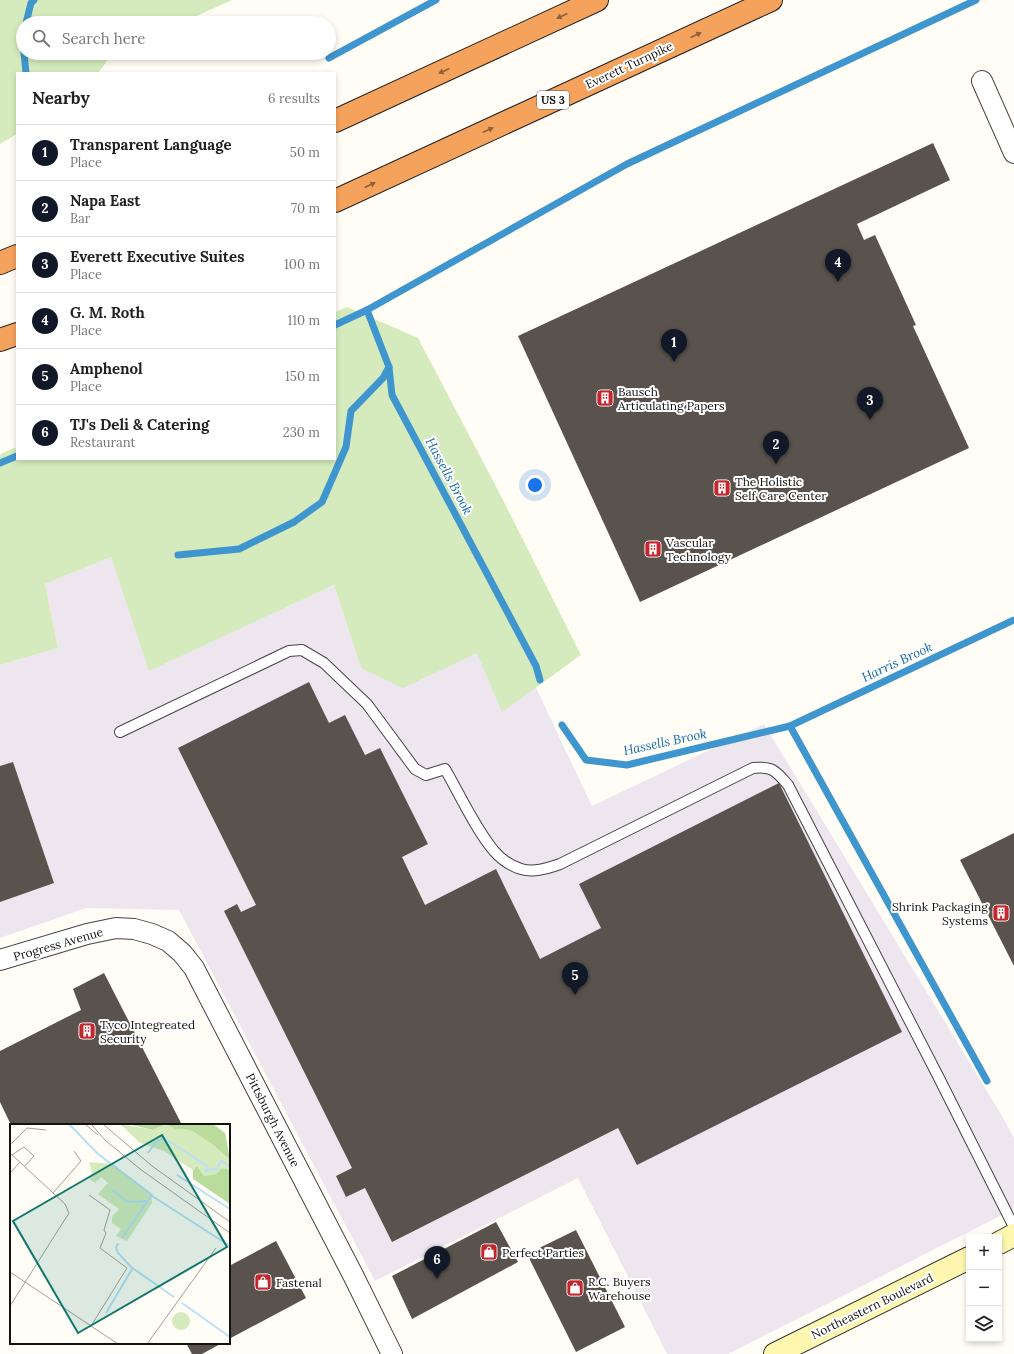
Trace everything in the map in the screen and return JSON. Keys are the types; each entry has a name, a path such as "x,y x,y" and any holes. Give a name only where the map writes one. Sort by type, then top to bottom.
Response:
{"highway":[{"path":"336,121 598,0"},
{"name":"Everett Turnpike","path":"336,201 771,0"},
{"path":"0,263 16,256"},
{"path":"0,340 16,334"}],"street":[{"path":"982,81 1014,153"},
{"name":"Progress Avenue","path":"0,960 87,934 116,928"},
{"name":"Pittsburgh Avenue","path":"116,928 134,929 152,934 168,941 182,953 194,968 354,1277 392,1354"},
{"path":"1002,1241 1014,1235"},
{"name":"Northeastern Boulevard","path":"775,1354 966,1259"}],"lane":[{"path":"120,732 289,651 302,650 324,663 367,704 414,769 426,775 445,769 478,827 494,851 508,863 522,870 540,870 560,864 754,768 766,766 777,773 788,785 1014,1227"}],"shaded area":[{"path":"111,557 150,670 334,585 361,668 512,637 592,806 764,724 1014,1138 1014,1209 728,1354 667,1354 578,1178 375,1281 179,910 86,908 0,938 0,665 58,648 45,584"}],"green space":[{"path":"0,0 232,0 197,16 16,16 16,60 108,60 99,72 16,72 16,135 0,144"},
{"path":"347,307 418,338 500,494 581,655 502,712 477,653 403,688 361,668 334,585 149,671 111,557 45,584 58,648 0,665 0,456 2,453 16,447 16,460 336,460 336,312"}],"building":[{"path":"933,143 950,180 857,224 864,240 875,235 916,325 913,326 969,448 640,602 518,336"},
{"path":"309,682 329,723 345,715 365,755 380,748 428,844 402,857 425,905 496,869 540,959 601,928 579,884 779,783 902,1032 637,1165 618,1128 392,1242 365,1188 346,1197 336,1176 352,1168 224,911 237,904 241,912 256,905 178,748"},
{"path":"13,762 54,883 0,902 0,766"},
{"name":"Shrink Packaging Systems","path":"1014,833 1014,966 960,860"},
{"name":"Tyco Integreated Security","path":"104,973 181,1124 11,1124 0,1102 0,1051 81,1010 73,989"},
{"path":"496,1222 518,1262 412,1319 392,1276"},
{"name":"R.C. Buyers Warehouse","path":"576,1230 625,1327 576,1352 527,1254"},
{"name":"Fastenal","path":"276,1241 306,1298 230,1338 230,1265"},
{"path":"187,1344 220,1344 202,1354 192,1354"}],"waterway":[{"name":"Hassells Brook","path":"28,16 31,3 34,0"},
{"path":"336,54 436,0"},
{"path":"367,310 627,164 976,0"},
{"name":"Hassells Brook","path":"25,60 26,72"},
{"name":"Hassells Brook","path":"336,325 367,310 389,367 392,395 536,666 540,680"},
{"path":"178,555 239,549 294,522 322,502 346,447 351,411 383,378 389,367"},
{"path":"0,463 16,456"},
{"name":"Harris Brook","path":"562,725 586,760 627,765 790,726 1014,620"},
{"path":"790,726 987,1081"}],"place":[{"name":"G. M. Roth","path":"838,282"},
{"name":"Transparent Language","path":"674,362"},
{"name":"Bausch Articulating Papers","path":"605,398"},
{"name":"Everett Executive Suites","path":"870,420"},
{"name":"Napa East","path":"776,464"},
{"name":"The Holistic Self Care Center","path":"722,488"},
{"name":"Vascular Technology","path":"653,549"},
{"name":"Shrink Packaging Systems","path":"1001,913"},
{"name":"Amphenol","path":"575,995"},
{"name":"Tyco Integreated Security","path":"87,1031"},
{"name":"Perfect Parties","path":"489,1252"},
{"name":"TJ's Deli & Catering","path":"437,1279"},
{"name":"Fastenal","path":"263,1282"},
{"name":"R.C. Buyers Warehouse","path":"575,1288"}]}
